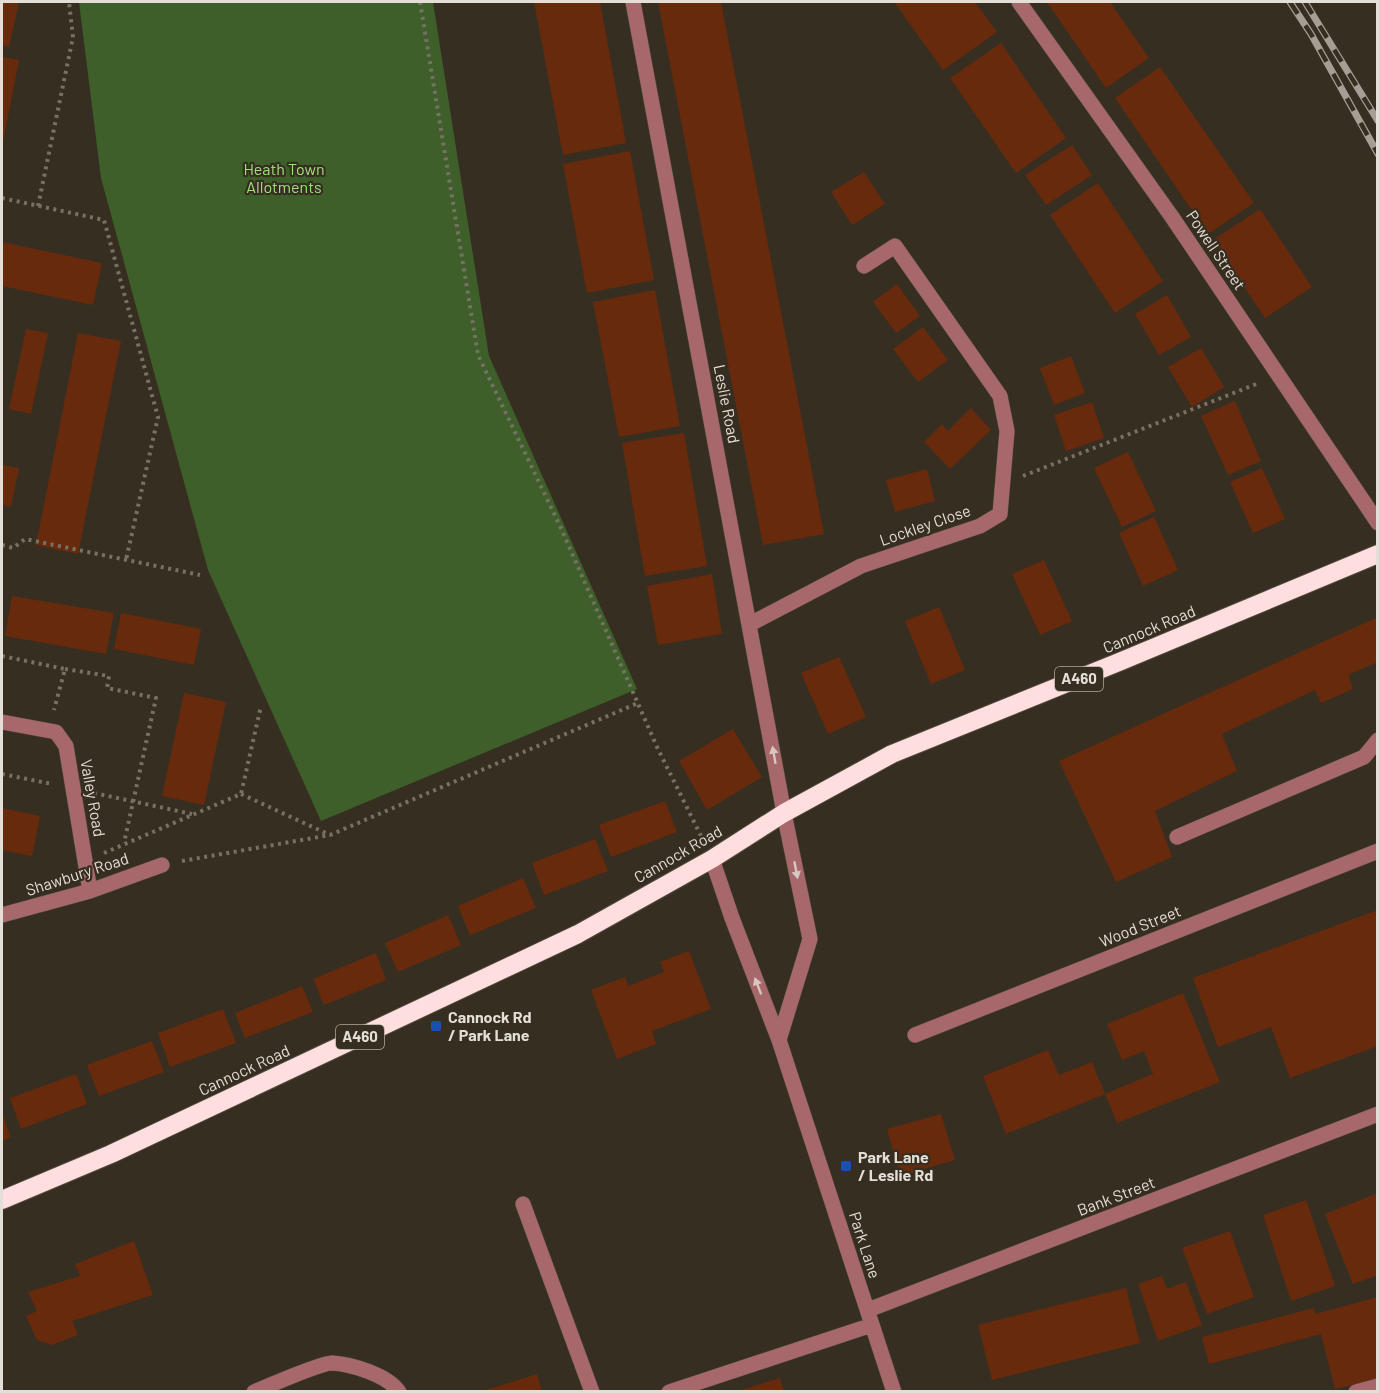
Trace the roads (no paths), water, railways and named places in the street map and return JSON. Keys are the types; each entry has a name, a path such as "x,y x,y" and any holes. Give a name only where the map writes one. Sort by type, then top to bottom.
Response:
{"highway":[{"name":"Cannock Road","path":"2,1200 111,1154 578,934 712,859 784,813 892,754 1377,554"}],"street":[{"name":"Leslie Road","path":"633,2 784,813"},
{"name":"Powell Street","path":"1019,2 1172,217 1377,523"},
{"name":"Lockley Close","path":"750,624 861,566 980,526 1000,514 1007,430 1000,396 895,246 864,266"},
{"name":"Valley Road","path":"2,722 56,732 66,746 90,891"},
{"path":"1178,837 1364,757 1377,740"},
{"path":"779,1040 810,939 784,813"},
{"name":"Wood Street","path":"915,1035 1377,851"},
{"name":"Park Lane","path":"712,859 779,1040 894,1392"},
{"name":"Shawbury Road","path":"2,915 90,891 162,865"},
{"name":"Bank Street","path":"669,1392 870,1318 1377,1114"},
{"path":"523,1204 592,1392"},
{"path":"254,1392 331,1363 369,1371 396,1387 399,1392"},
{"path":"1356,1392 1377,1386"}],"railway":[{"path":"1290,2 1311,34 1378,154"},
{"path":"1305,2 1378,121"}],"place":[{"name":"Cannock Rd / Park Lane","path":"436,1026"},
{"name":"Park Lane / Leslie Rd","path":"846,1166"}],"park label":[{"name":"Heath Town Allotments","path":"284,178"}]}
